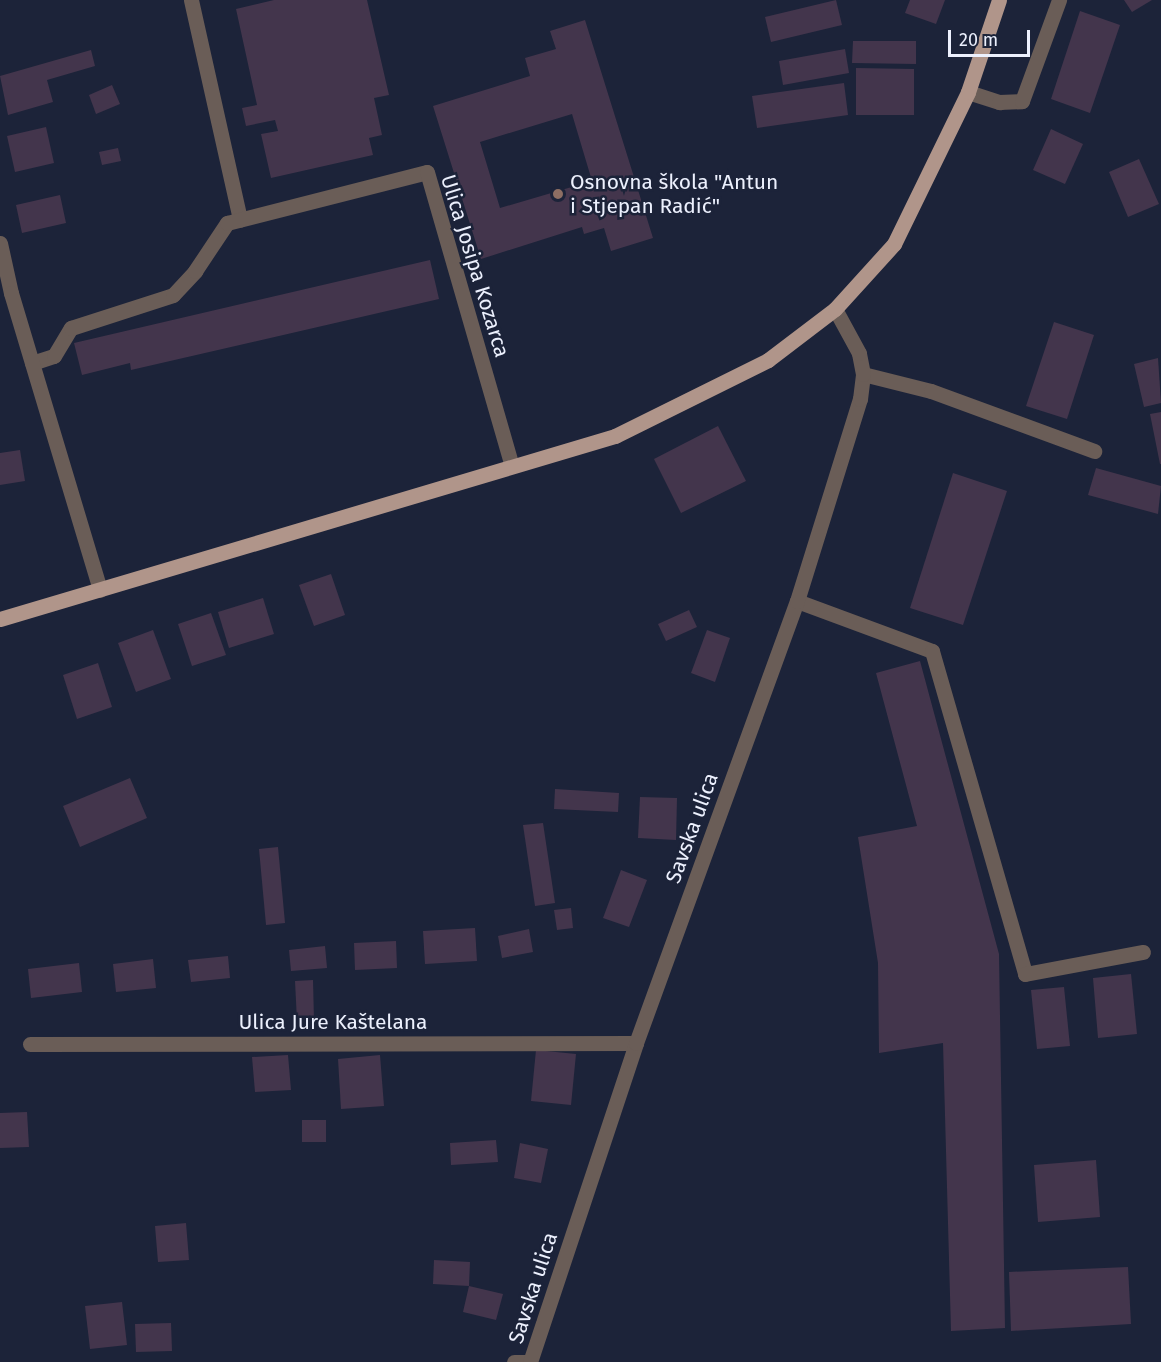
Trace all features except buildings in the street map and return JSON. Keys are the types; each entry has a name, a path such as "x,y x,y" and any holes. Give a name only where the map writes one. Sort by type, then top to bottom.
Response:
{"main road":[{"path":"0,619 615,436 768,360 835,309 894,244 968,92 999,0"}],"street":[{"path":"191,0 240,220"},
{"path":"968,92 999,102 1022,101 1059,0"},
{"name":"Ulica Josipa Kozarca","path":"32,363 54,356 71,328 173,295 195,271 227,223 427,172 512,466"},
{"path":"0,243 32,363 100,590"},
{"name":"Savska ulica","path":"530,1362 636,1043 796,601 860,399 863,374 851,333 835,309"},
{"path":"863,374 931,391 1094,451"},
{"path":"796,601 932,651 1025,974 1143,952"},
{"name":"Ulica Jure Kaštelana","path":"30,1044 636,1043"},
{"path":"514,1362 530,1362"}],"place":[{"name":"Osnovna škola \"Antun i Stjepan Radić\"","path":"558,194"}]}
